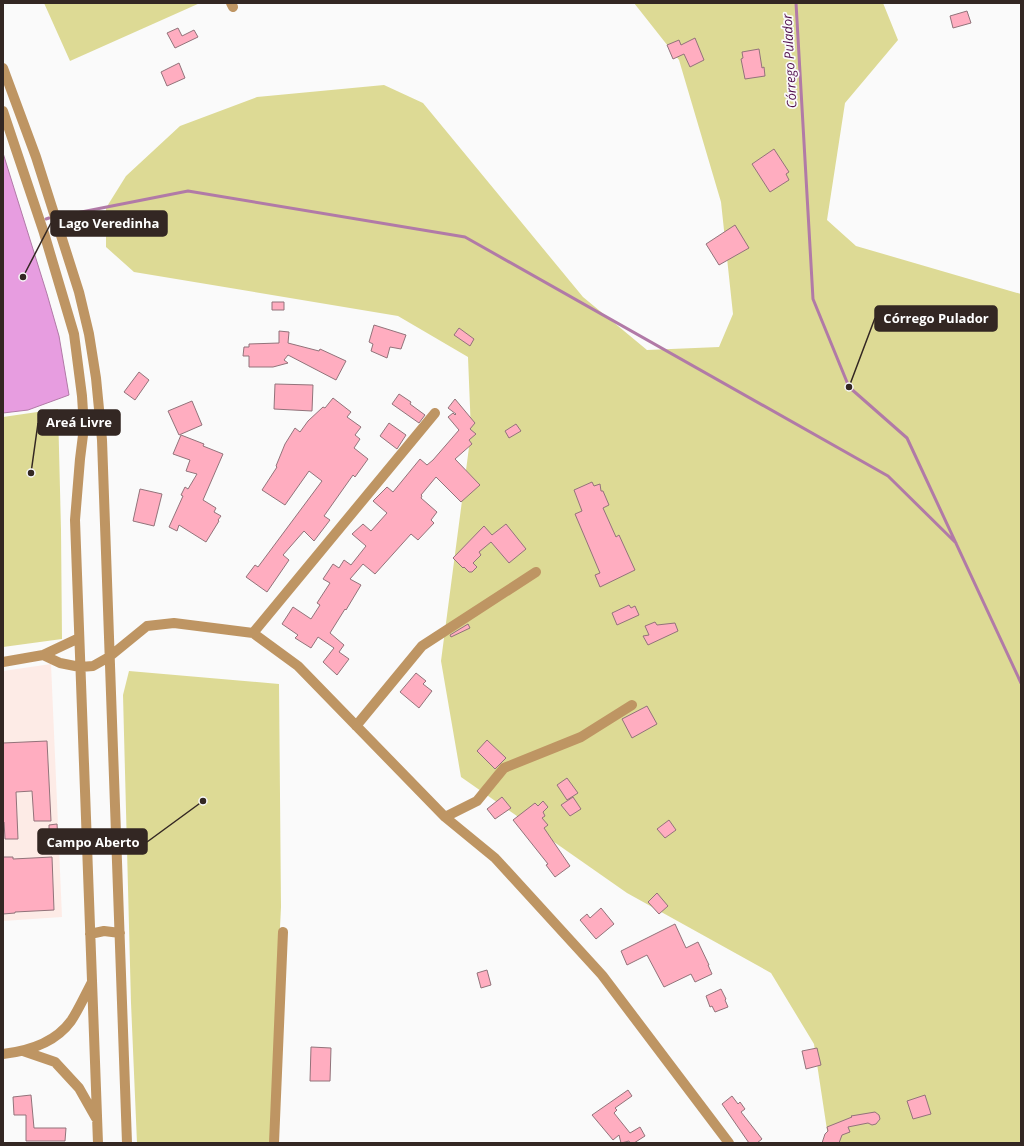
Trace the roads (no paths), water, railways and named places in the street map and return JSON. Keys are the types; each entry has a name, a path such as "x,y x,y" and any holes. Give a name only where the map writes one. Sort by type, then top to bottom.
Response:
{"street":[{"path":"3,68 18,106 79,292 96,378 102,440 127,1143"},
{"path":"3,111 44,232 74,334 82,396 84,427 75,520 98,1143"},
{"path":"253,633 435,413"},
{"path":"356,726 422,646 536,572"},
{"path":"43,656 60,663 80,667 92,666 109,657 146,626 174,622 253,633 298,666 445,817 495,858 587,958 623,1001 729,1143"},
{"path":"3,662 43,656 79,638"},
{"path":"445,817 477,801 504,768 582,737 632,705"},
{"path":"90,934 104,931 120,933"},
{"path":"274,1143 283,932"},
{"path":"3,1054 23,1051 54,1038 71,1021 92,981"},
{"path":"23,1051 55,1062 80,1088 97,1120"}],"waterway":[{"name":"Córrego Pulador","path":"796,3 813,299 849,387 907,438 1021,683"},
{"path":"61,216 188,191 465,237 888,476 956,543"}],"place":[{"name":"Lago Veredinha","path":"23,277"},
{"name":"Córrego Pulador","path":"849,387"},
{"name":"Areá Livre","path":"31,473"},
{"name":"Campo Aberto","path":"203,801"}]}
